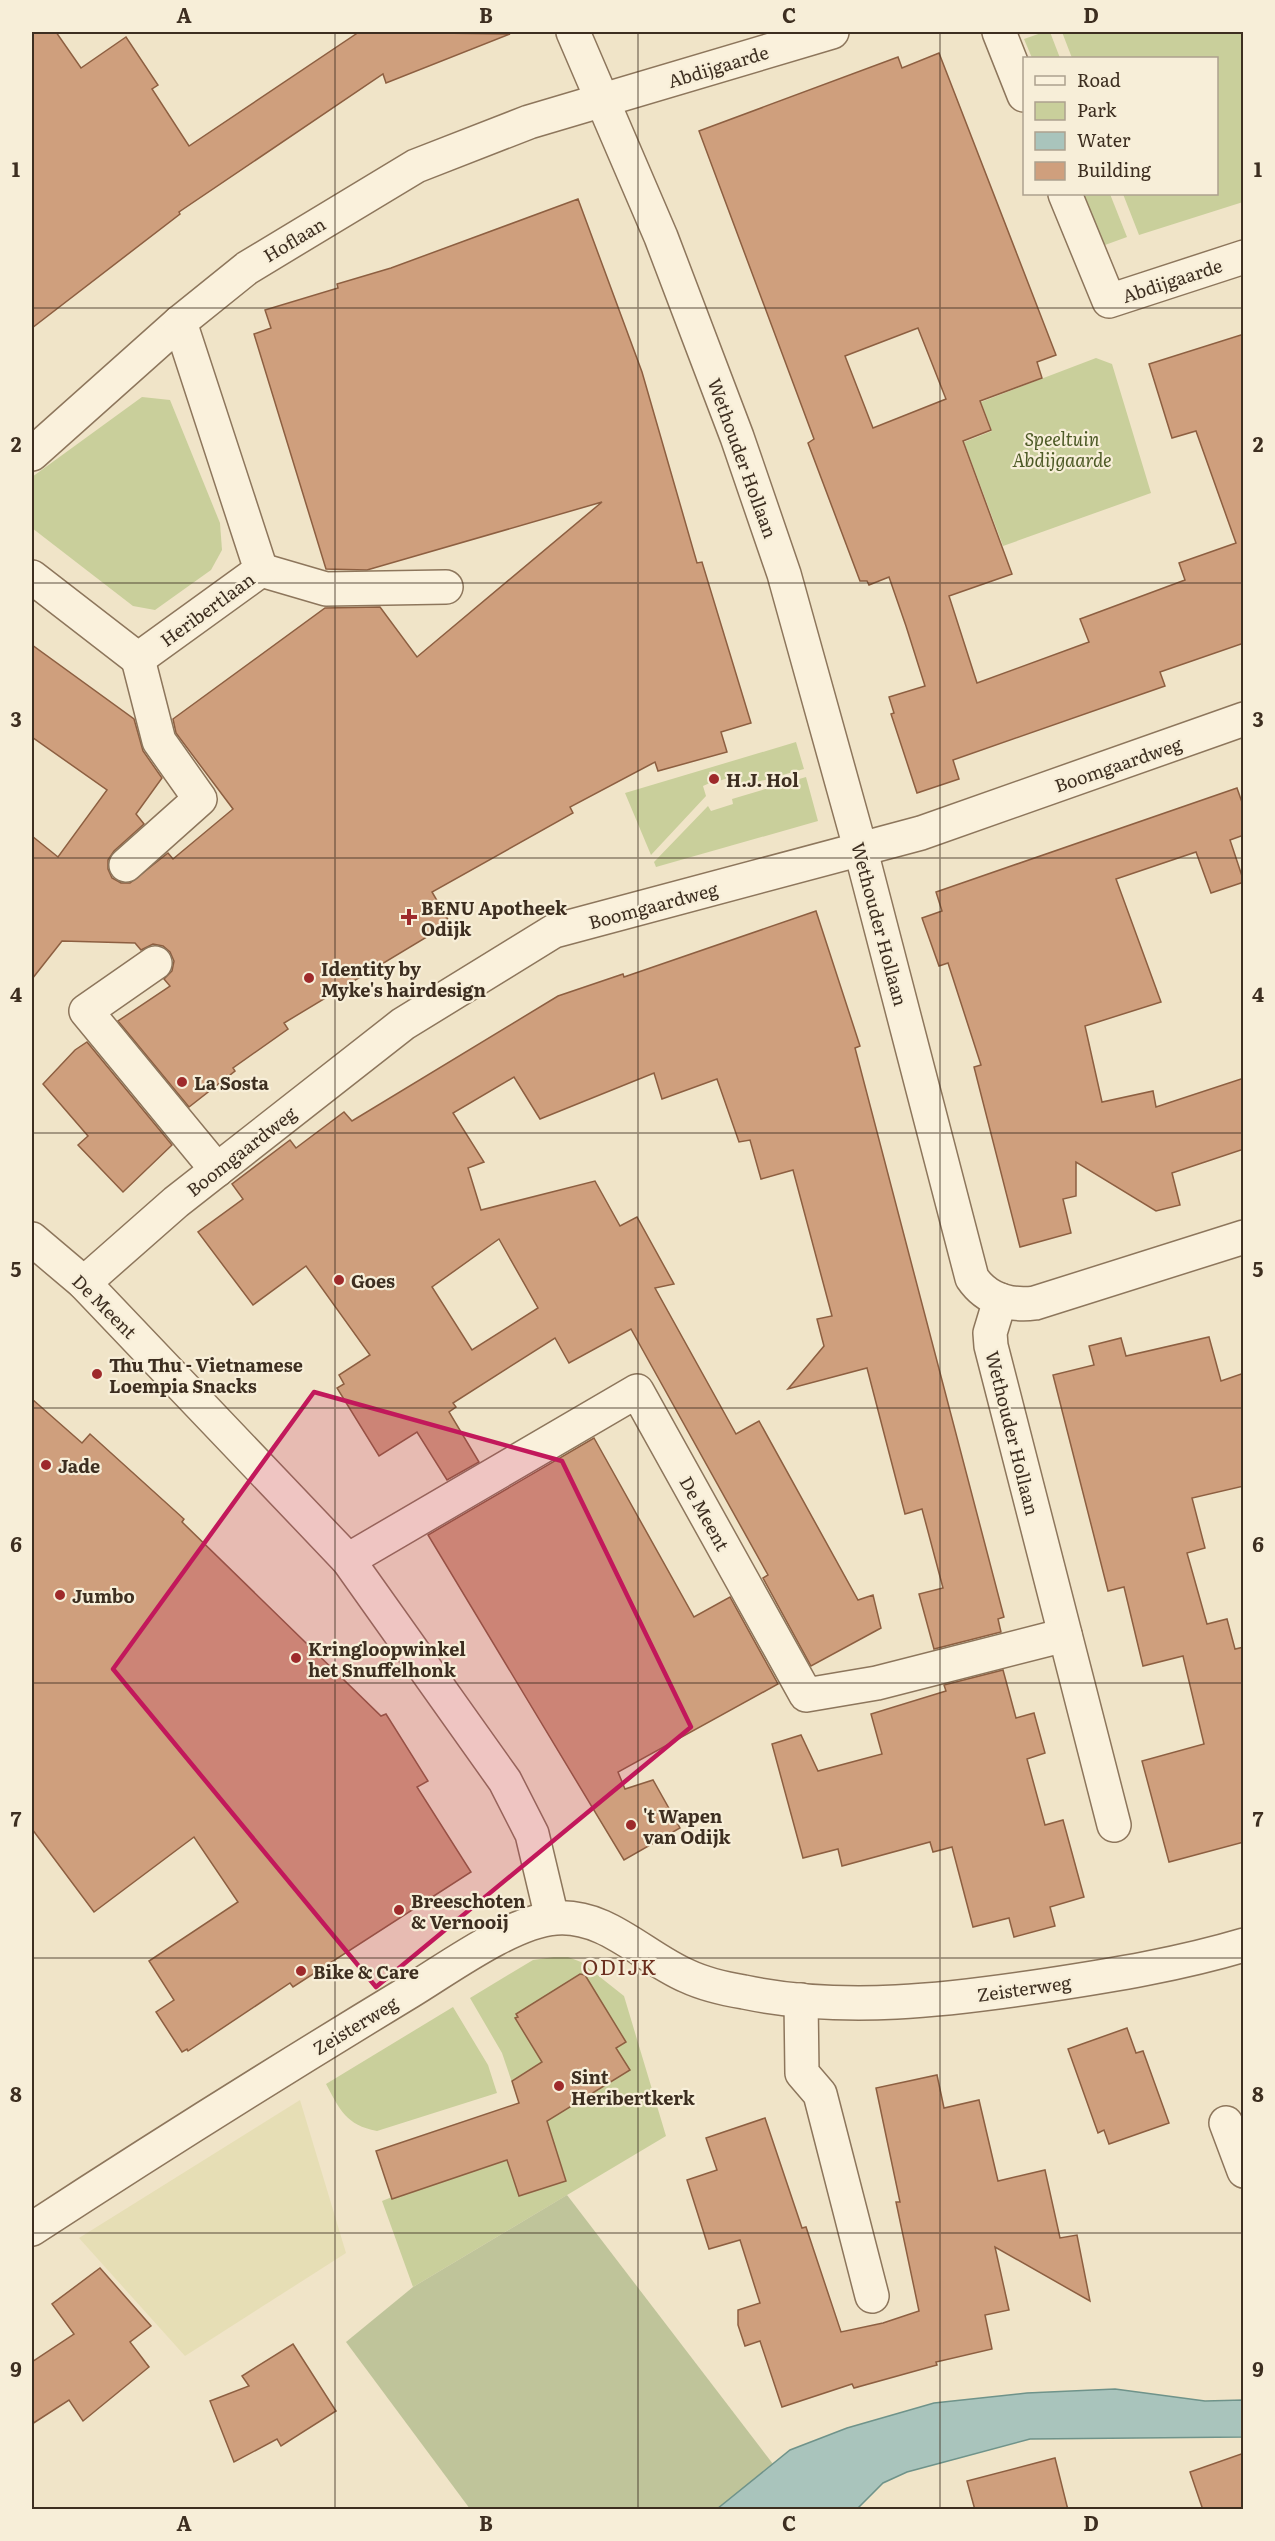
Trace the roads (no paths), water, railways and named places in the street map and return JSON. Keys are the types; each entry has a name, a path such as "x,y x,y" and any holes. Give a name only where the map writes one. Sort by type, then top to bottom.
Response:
{"street":[{"name":"Wethouder Hollaan","path":"573,32 662,237 737,437 784,574 861,851 972,1278 987,1294 1000,1300 990,1333 991,1346 1114,1825"},
{"name":"Abdijgaarde","path":"603,101 832,32"},
{"path":"999,32 1023,92"},
{"name":"Hoflaan","path":"32,454 180,322 247,267 416,166 529,122 603,101"},
{"name":"Abdijgaarde","path":"1065,195 1109,300 1244,257"},
{"name":"Heribertlaan","path":"138,659 261,570 180,322"},
{"path":"261,570 326,590 446,586"},
{"path":"32,577 138,659 159,741 200,799 126,865"},
{"name":"Boomgaardweg","path":"84,1283 217,1170 403,1024 554,931 861,851 921,833 1244,719"},
{"path":"155,963 86,1011 217,1170"},
{"path":"1000,1300 1017,1305 1035,1303 1244,1237"},
{"name":"De Meent","path":"32,1239 84,1283 348,1560 505,1781 532,1834 552,1918"},
{"name":"De Meent","path":"348,1560 638,1391 806,1695 877,1683 1065,1635"},
{"name":"Zeisterweg","path":"32,2229 302,2057 504,1935 552,1918 579,1918 601,1925 688,1976 745,1993 801,2000 889,2003 982,1995 1113,1975 1244,1945"},
{"path":"801,2000 802,2073 820,2094 872,2295"},
{"path":"1226,2123 1244,2171"}],"water":[{"path":"1115,2389 1205,2401 1243,2400 1243,2437 1030,2439 907,2472 883,2483 857,2509 717,2509 790,2450 847,2428 934,2403 1027,2393"}],"place":[{"name":"H.J. Hol","path":"714,779"},
{"name":"BENU Apotheek Odijk","path":"409,917"},
{"name":"Identity by Myke's hairdesign","path":"309,978"},
{"name":"La Sosta","path":"182,1082"},
{"name":"Goes","path":"339,1280"},
{"name":"Thu Thu - Vietnamese Loempia Snacks","path":"97,1374"},
{"name":"Jade","path":"46,1465"},
{"name":"Jumbo","path":"60,1595"},
{"name":"Kringloopwinkel het Snuffelhonk","path":"296,1658"},
{"name":"'t Wapen van Odijk","path":"631,1825"},
{"name":"Breeschoten & Vernooij","path":"399,1910"},
{"name":"Bike & Care","path":"301,1971"},
{"name":"Sint Heribertkerk","path":"559,2086"}],"district":[{"name":"ODIJK","path":"620,1965"}],"park label":[{"name":"Speeltuin Abdijgaarde","path":"1062,448"}]}
